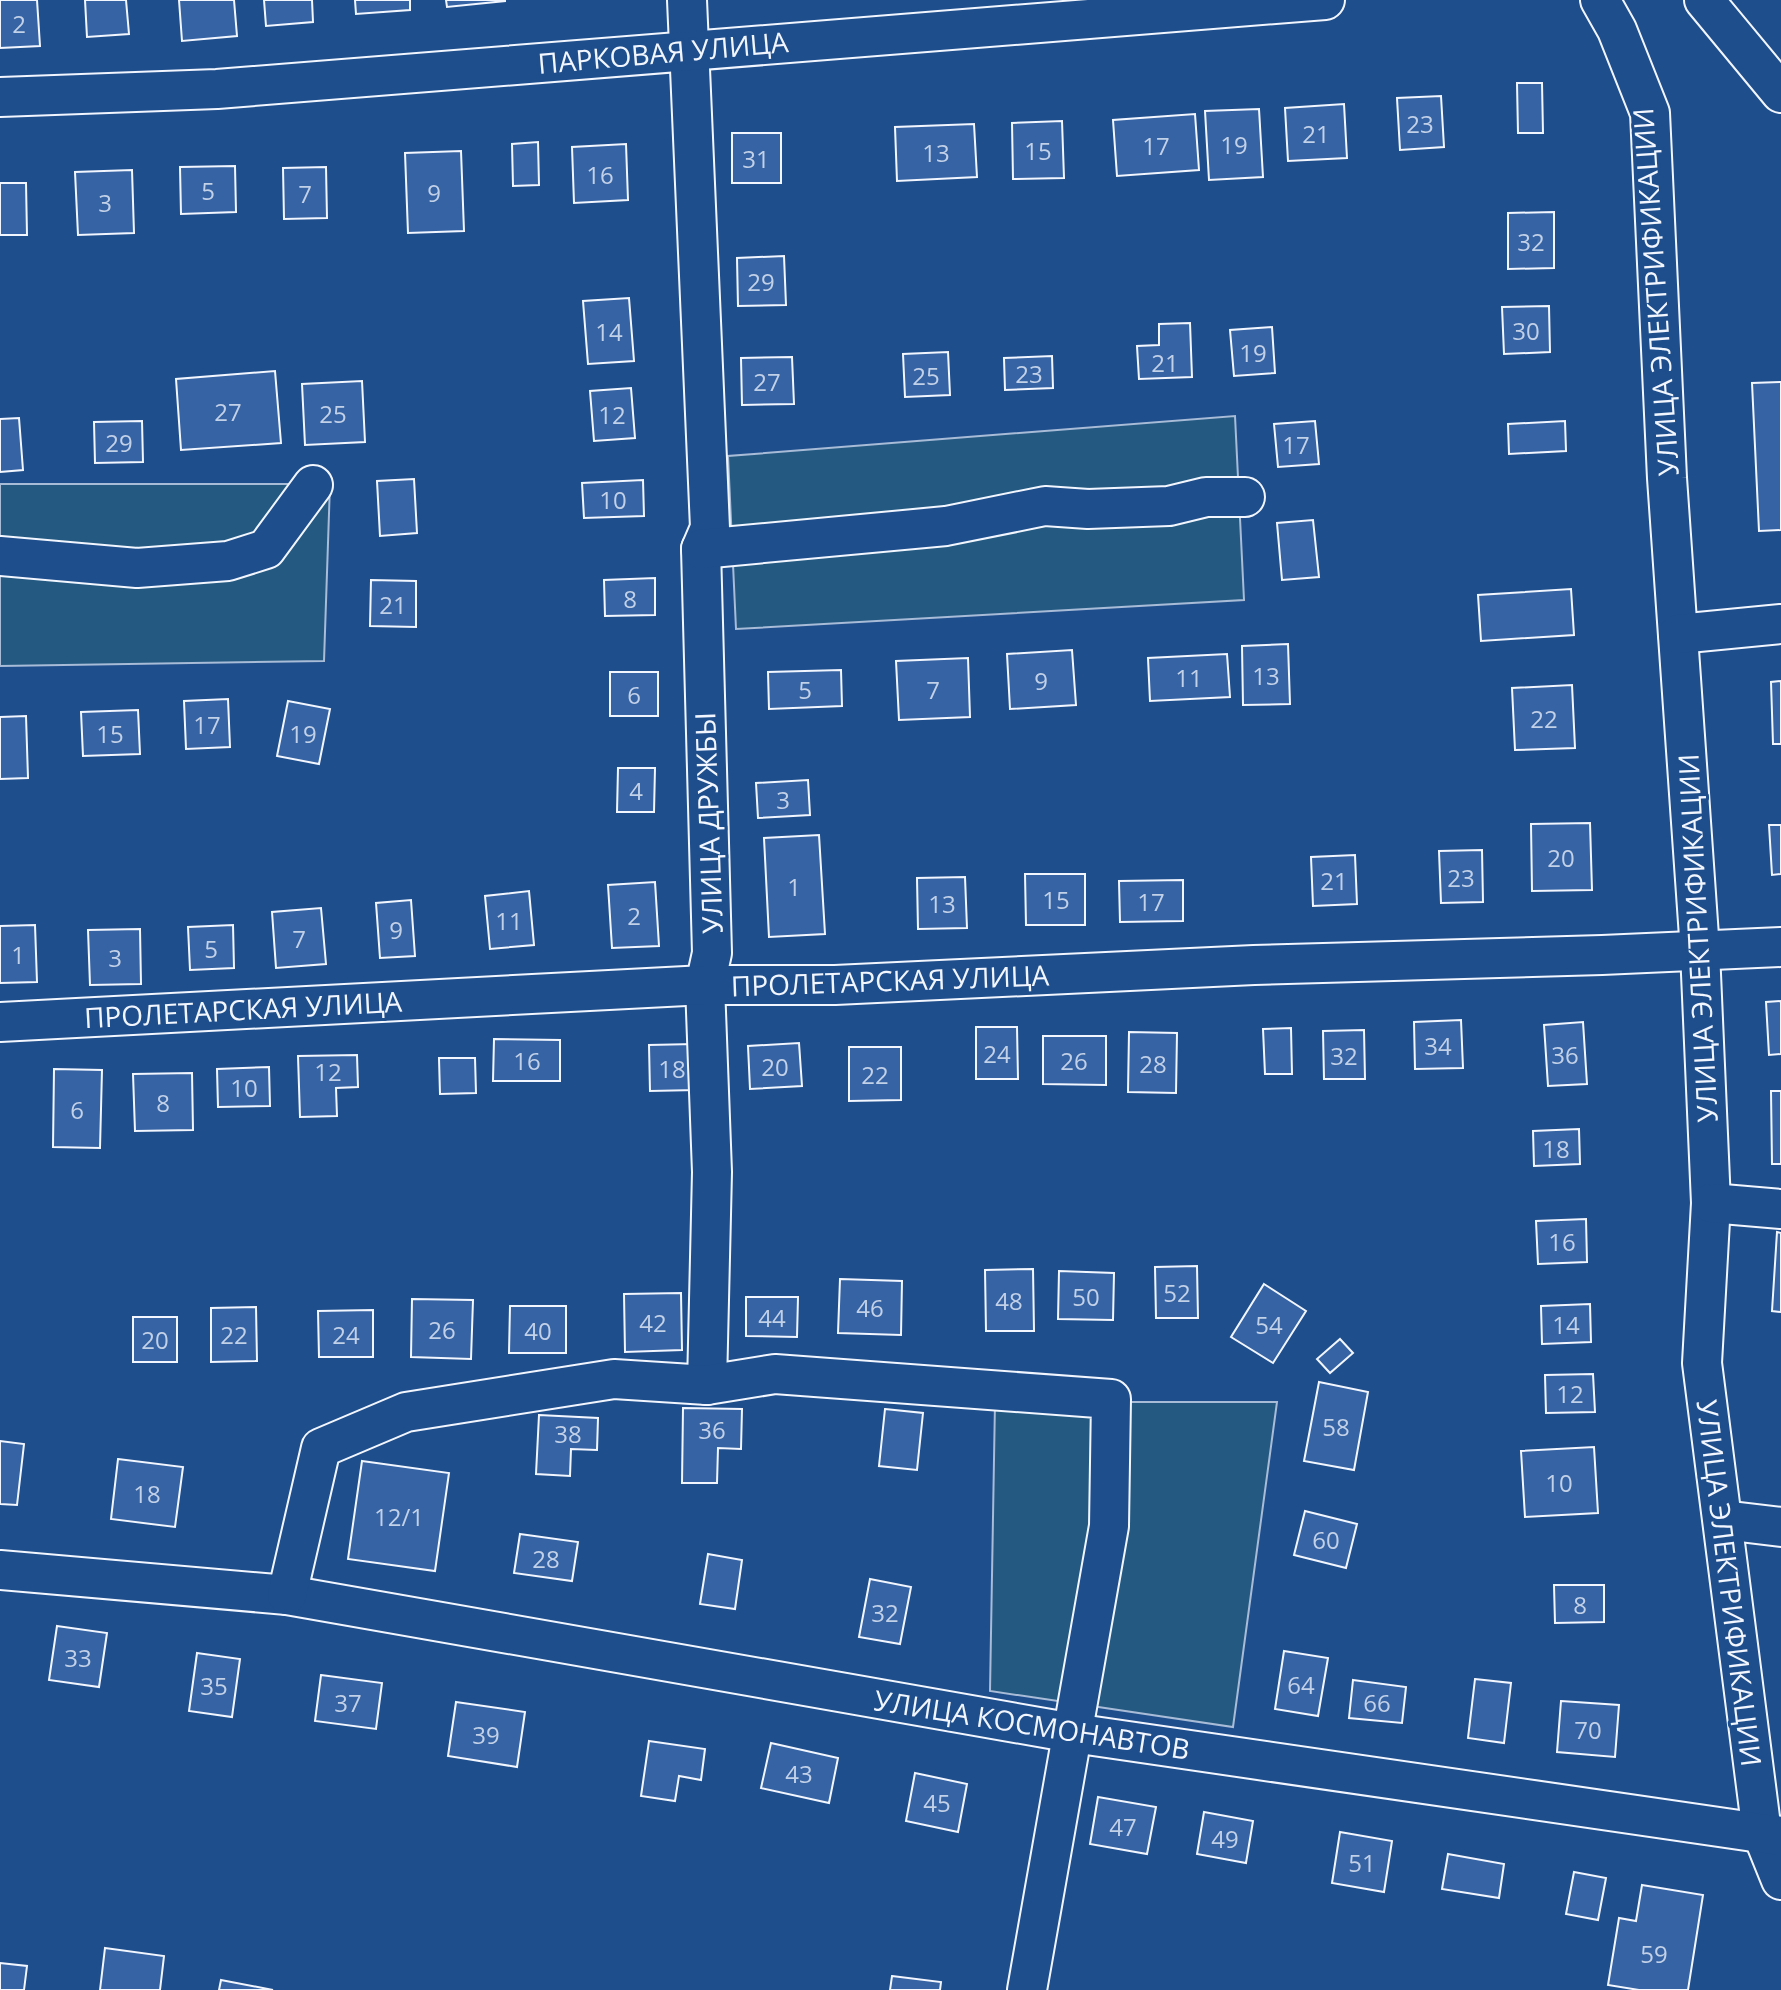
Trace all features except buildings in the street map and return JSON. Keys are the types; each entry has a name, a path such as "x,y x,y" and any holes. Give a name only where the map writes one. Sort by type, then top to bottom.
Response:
{"street":[{"name":"УЛИЦА ДРУЖБЫ","path":"687,0 710,528 701,549 712,953 705,985 712,1172 707,1385"},
{"name":"ПАРКОВАЯ УЛИЦА","path":"0,97 217,89 1325,0"},
{"name":"УЛИЦА ЭЛЕКТРИФИКАЦИИ","path":"1600,0 1617,30 1650,113 1667,478 1700,951 1711,1203 1702,1363 1723,1520 1781,1880"},
{"path":"1704,0 1781,93"},
{"path":"0,556 137,568 228,561 266,549 313,485"},
{"path":"701,549 946,526 1045,506 1088,509 1169,506 1206,497 1245,497"},
{"path":"1678,634 1781,624"},
{"name":"ПРОЛЕТАРСКАЯ УЛИЦА","path":"0,1022 705,985 835,985 1238,965 1781,947"},
{"path":"1711,1203 1781,1209"},
{"path":"287,1595 321,1448 406,1412 614,1379 707,1385 775,1374 1111,1399 1109,1526 1027,1990"},
{"path":"1723,1520 1781,1527"},
{"name":"УЛИЦА КОСМОНАВТОВ","path":"0,1570 287,1595 1073,1733 1772,1834"}],"shaded area":[{"path":"1235,416 1244,600 736,629 728,456"},
{"path":"0,484 330,484 324,661 0,666"},
{"path":"995,1402 1277,1402 1233,1727 990,1691"}]}
